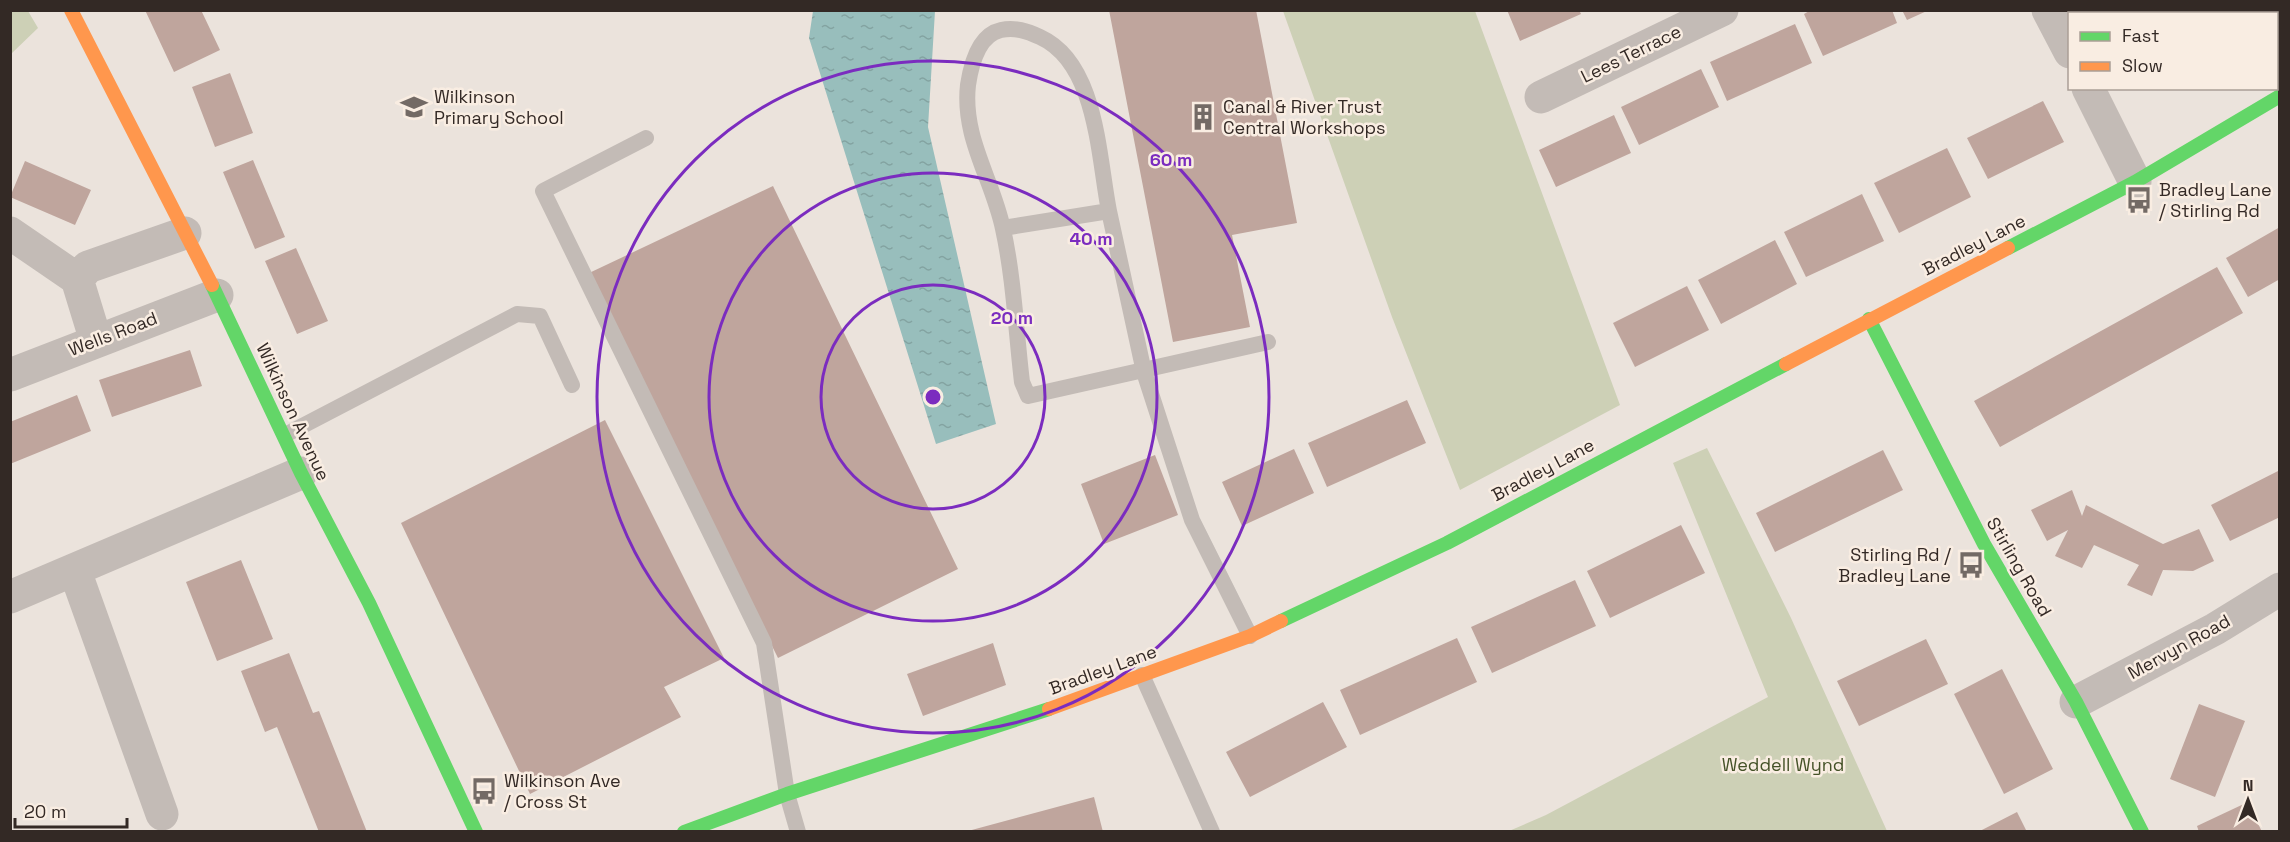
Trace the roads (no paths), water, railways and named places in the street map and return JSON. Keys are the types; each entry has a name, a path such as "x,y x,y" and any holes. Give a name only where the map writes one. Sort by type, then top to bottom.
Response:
{"street":[{"name":"Wilkinson Avenue","path":"71,10 217,295 301,473 369,603 476,831"},
{"name":"Lees Terrace","path":"1541,97 1722,10"},
{"path":"2048,10 2068,48"},
{"path":"2089,90 2135,182"},
{"name":"Bradley Lane","path":"684,831 787,794 1034,714 1250,636 1447,543 1618,452 1664,431 1869,319 2135,182 2280,96"},
{"path":"76,279 88,267 185,232"},
{"path":"10,233 76,279 96,340"},
{"name":"Wells Road","path":"10,375 217,295"},
{"name":"Stirling Road","path":"1869,319 1984,544 2076,702 2142,831"},
{"path":"10,597 301,473"},
{"path":"75,571 162,814"},
{"name":"Mervyn Road","path":"2076,702 2215,629 2280,589"}],"lane":[{"path":"1250,636 1192,520 1143,372 1108,211 1087,94 1078,72 1064,53 1045,40 1011,28 993,32 981,44 974,59 968,85 971,132 1003,228 1022,382 1028,396 1143,372 1268,342"},
{"path":"646,138 543,191 764,643 787,794 798,831"},
{"path":"1003,228 1108,211"},
{"path":"285,435 517,314 540,316 572,385"},
{"path":"1142,675 1212,831"}],"water":[{"path":"813,11 935,11 928,127 996,424 936,444 809,38"}],"place":[{"name":"Wilkinson Primary School","path":"414,107"},
{"name":"Canal & River Trust Central Workshops","path":"1203,117"},
{"name":"Bradley Lane / Stirling Rd","path":"2139,200"},
{"name":"Stirling Rd / Bradley Lane","path":"1971,565"},
{"name":"Wilkinson Ave / Cross St","path":"484,791"}],"park label":[{"name":"Weddell Wynd","path":"1783,765"}]}
